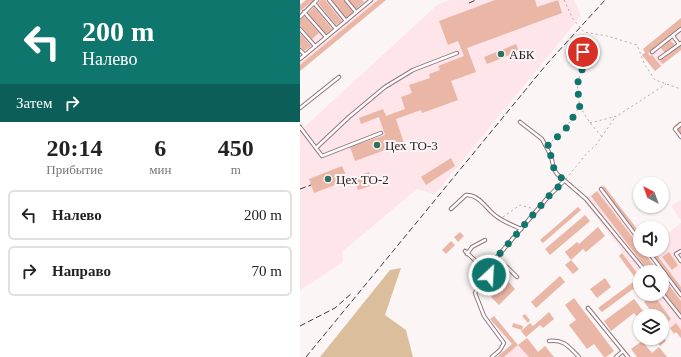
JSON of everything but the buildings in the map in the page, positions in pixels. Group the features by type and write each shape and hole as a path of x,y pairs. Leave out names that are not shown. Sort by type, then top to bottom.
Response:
{"lane":[{"path":"300,17 317,0"},
{"path":"329,0 346,21"},
{"path":"346,0 356,12"},
{"path":"300,59 369,0"},
{"path":"314,3 336,29"},
{"path":"304,12 326,38"},
{"path":"300,29 315,46"},
{"path":"652,52 681,29"},
{"path":"660,58 680,43 673,36"},
{"path":"300,50 305,55"},
{"path":"316,148 349,117 390,83 413,70 458,53"},
{"path":"300,108 339,77"},
{"path":"520,122 542,139 551,156 554,169 564,181 586,198 640,265"},
{"path":"680,134 675,129 681,124"},
{"path":"300,127 322,156 381,133"},
{"path":"485,240 466,252 482,266 491,264 496,259 536,210 564,181"},
{"path":"600,189 633,232"},
{"path":"451,209 466,195 469,195 477,199 496,216 521,229"},
{"path":"681,251 676,254 681,260"},
{"path":"652,257 681,295"},
{"path":"496,259 517,277"},
{"path":"491,264 488,285 479,286 475,293 484,316 504,343 500,350 492,357"},
{"path":"668,301 681,317"},
{"path":"588,308 628,357"},
{"path":"549,341 556,340 565,342 579,357"},
{"path":"616,357 623,351"}],"path":[{"path":"564,0 573,19 584,32 607,36 637,45 645,65 655,80 681,88"},
{"path":"583,52 582,70 577,85 580,106 590,123 602,137"},
{"path":"590,123 617,116 667,84"},
{"path":"546,147 565,130 580,106"},
{"path":"564,181 602,137 617,116"},
{"path":"501,219 520,206 536,210"}],"shaded area":[{"path":"306,0 386,0 300,71 300,5"},
{"path":"450,0 574,0 581,16 435,194 417,189 342,252 343,262 300,290 300,131 437,5"},
{"path":"681,18 681,50 655,71 642,55 645,52 643,49"},
{"path":"604,186 633,224 633,257 669,257 669,232 681,223 681,338 669,322 669,309 659,309 653,301 669,301 669,265 633,265 633,275 619,256 622,253 621,249 584,201"},
{"path":"681,200 681,220 671,206"},
{"path":"401,268 385,315 406,330 413,357 320,357 390,270"},
{"path":"527,338 543,357 504,357"}],"railway":[{"path":"469,3 476,0"},
{"path":"306,357 546,65 605,0"},
{"path":"300,189 311,185"},
{"path":"300,326 335,308 352,293"}],"place":[{"name":"АБК","path":"501,54"},
{"name":"Цех ТО-3","path":"377,145"},
{"name":"Цех ТО-2","path":"328,179"}],"route":[{"path":"489,275 491,264 526,222 564,181 554,169 551,156 546,147 565,130 578,113 580,106 577,85 582,70 584,59 583,52"}]}
